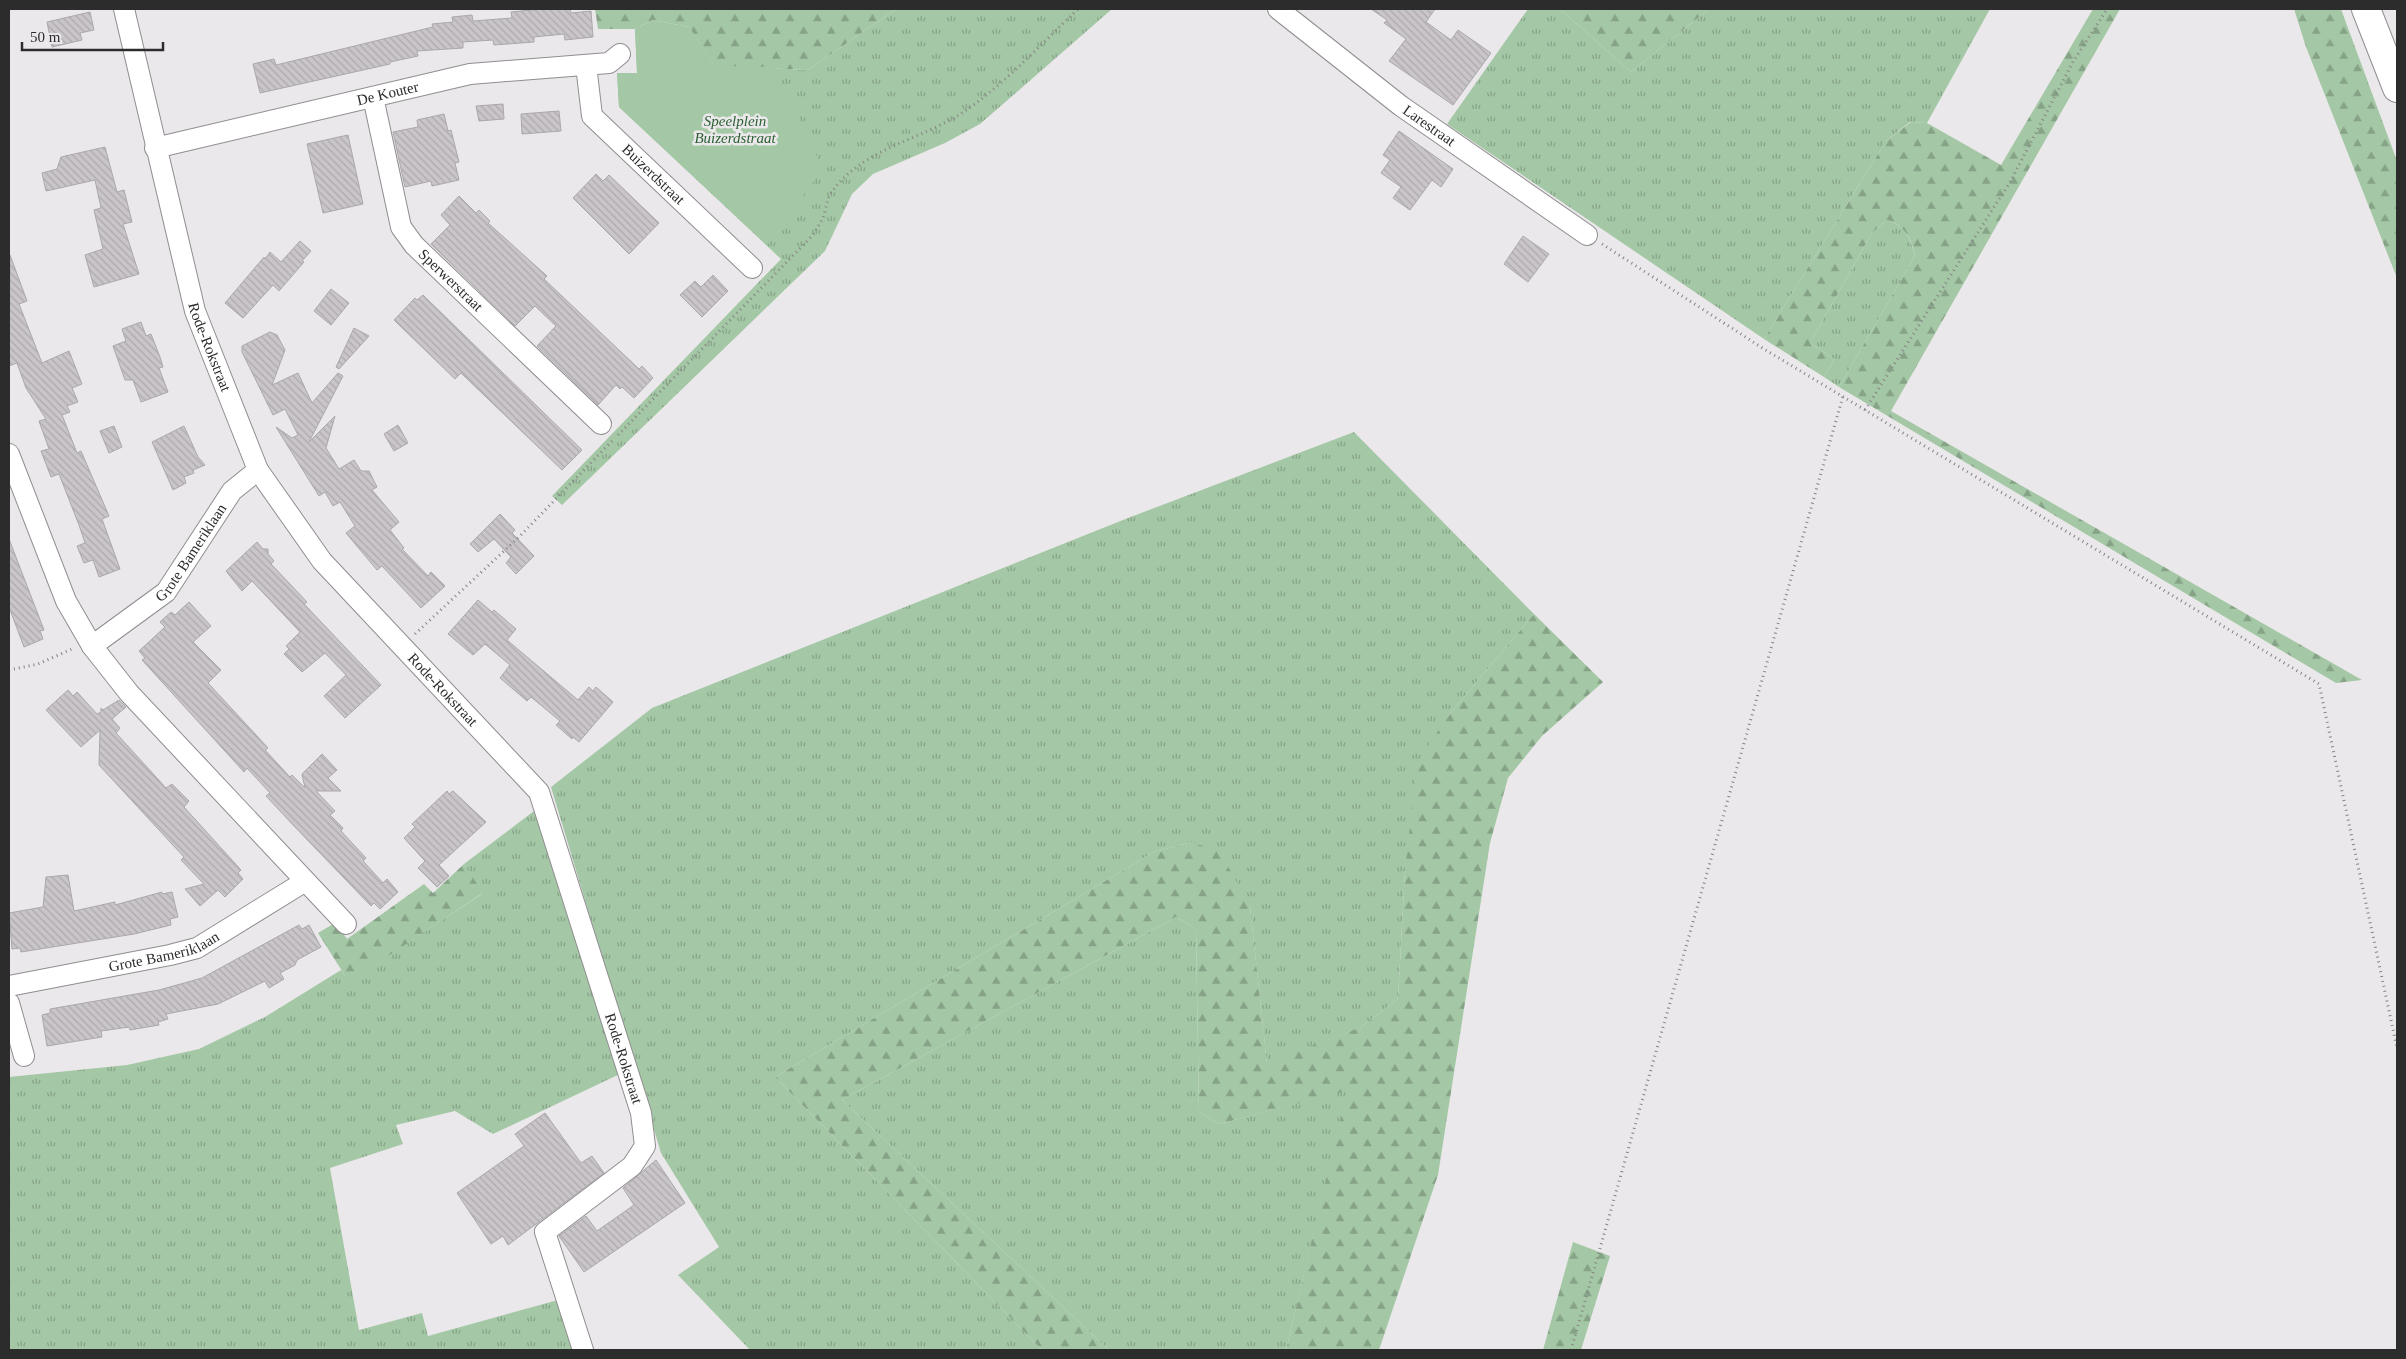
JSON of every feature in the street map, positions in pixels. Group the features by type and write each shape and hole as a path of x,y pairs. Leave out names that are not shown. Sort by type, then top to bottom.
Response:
{"highway":[{"path":"2366,9 2397,88"}],"street":[{"name":"Rode-Rokstraat","path":"124,9 155,148 195,311 258,470 322,561 539,792 641,1113 645,1146 632,1166 545,1232 583,1350"},
{"name":"Larestraat","path":"1278,9 1401,106 1587,235"},
{"name":"De Kouter","path":"155,148 470,74 609,63 620,54"},
{"name":"Buizerdstraat","path":"586,65 592,116 752,268"},
{"name":"Sperwerstraat","path":"373,96 401,227 405,233 414,245 601,424"},
{"path":"9,454 66,601 90,644 128,693 304,882 346,924"},
{"name":"Grote Bameriklaan","path":"90,644 166,592 232,491 258,470"},
{"name":"Grote Bameriklaan","path":"9,986 170,956 197,948 304,882"},
{"path":"9,1004 24,1056"}],"path":[{"path":"403,646 518,537 813,235 823,218 829,195 845,176 865,160 936,128 964,112 988,94 1078,9"},
{"path":"1865,410 2010,182 2073,62 2107,9"},
{"path":"1587,235 1764,349 2319,684 2397,1048"},
{"path":"1571,1350 1843,396"},
{"path":"9,670 38,664 90,644"}],"green space":[{"path":"595,9 896,9 808,70 714,66 689,27 653,20 635,29 598,29"},
{"path":"896,9 1112,9 980,124 945,143 873,174 852,194 825,251 562,505 552,496 781,259 619,107 617,73 637,73 635,29 689,27 714,66 808,70"},
{"path":"1528,9 1560,9 1631,72 1709,9 1990,9 1927,123 1910,122 1886,141 1764,339 1447,124"},
{"path":"1560,9 1709,9 1631,72"},
{"path":"2093,9 2120,9 1891,411 2362,680 2336,683 1839,387 1915,256 1912,244 1906,233 1893,222 1887,220 1872,233 1810,343 1834,359 1824,377 1764,339 1886,141 1911,122 1927,123 2001,165"},
{"path":"2294,9 2341,9 2397,161 2397,278 2306,47"},
{"name":"Speelplein Buizerdstraat","path":"653,20 689,27 714,66 774,67 823,169 767,245 619,107 617,73 637,73 635,29"},
{"path":"1887,220 1898,225 1906,233 1915,256 1839,387 1824,377 1834,359 1810,343 1872,233"},
{"path":"1354,432 1534,614 1448,716 1405,870 1398,999 1361,1027 1267,1064 1250,906 1192,842 1154,852 775,1077 1042,1350 750,1350 678,1275 719,1247 661,1153 551,787 652,708 1128,518"},
{"path":"1534,614 1603,682 1542,736 1508,778 1490,843 1438,1175 1379,1350 1286,1350 1347,1091 1219,1124 1199,1112 1196,929 1176,917 842,1100 1109,1350 1042,1350 775,1077 1154,852 1192,842 1220,852 1250,906 1267,1063 1361,1027 1398,999 1405,870 1417,763 1448,716"},
{"path":"534,811 622,1073 493,1134 455,1111 396,1125 403,1144 330,1168 359,1330 422,1313 428,1336 558,1300 576,1350 9,1350 9,1077 127,1065 199,1049 265,1017 341,970 349,981 482,894 464,864"},
{"path":"464,864 483,893 349,982 318,933 335,923 347,939 424,884 433,893"},
{"path":"1176,917 1196,929 1199,1112 1219,1124 1348,1090 1286,1350 1109,1350 842,1100"},
{"path":"1573,1242 1610,1256 1581,1350 1543,1350"}],"building":[{"path":"570,9 571,13 591,11 593,37 565,40 564,34 534,37 534,42 494,45 493,40 463,42 463,48 417,51 418,56 390,62 390,64 260,93 253,64 274,59 276,65 433,27 432,24 453,22 452,17 472,15 473,21 512,18 511,12"},
{"path":"1371,9 1435,9 1426,22 1451,40 1458,30 1491,53 1453,105 1389,61 1406,39 1384,23 1387,20"},
{"path":"90,12 94,30 80,33 82,40 52,47 47,22"},
{"path":"503,104 504,119 479,121 476,106"},
{"path":"559,111 561,131 522,134 521,114"},
{"path":"444,114 448,131 451,130 459,162 455,163 459,180 432,186 431,181 405,187 393,132 418,127 417,120"},
{"path":"1399,131 1453,169 1441,187 1432,180 1410,210 1393,198 1401,187 1381,173 1390,160 1383,155"},
{"path":"348,135 363,204 323,213 307,144"},
{"path":"105,147 117,192 124,190 132,222 123,224 139,274 94,287 85,255 103,249 94,210 101,208 95,180 46,191 42,173 57,169 61,157"},
{"path":"596,174 603,181 609,175 659,223 629,254 573,198"},
{"path":"459,196 476,213 479,210 490,221 488,223 547,276 544,279 639,369 642,366 653,378 634,398 622,387 620,389 616,385 598,405 537,346 556,326 535,306 515,326 431,244 450,225 441,215"},
{"path":"1523,236 1549,254 1528,282 1504,264"},
{"path":"300,241 311,251 279,291 273,285 243,318 225,303 270,252 281,262"},
{"path":"10,255 27,301 19,304 42,363 69,351 82,384 72,388 78,402 67,406 70,412 62,415 77,453 81,451 109,516 102,519 120,569 99,577 93,560 84,563 77,546 85,543 79,525 59,474 51,477 41,451 49,449 39,421 46,419 26,388 17,363 9,366"},
{"path":"713,275 728,291 702,317 680,295 695,281 701,287"},
{"path":"331,289 349,303 331,325 314,311"},
{"path":"423,295 582,450 562,470 461,373 455,379 394,320 415,298 417,300"},
{"path":"141,322 146,336 151,334 160,357 163,367 159,368 168,392 141,402 133,380 125,380 113,346 126,341 122,329"},
{"path":"354,328 369,336 339,369 336,367"},
{"path":"270,332 277,335 285,350 272,385 298,373 312,403 338,373 343,376 309,442 335,416 326,448 339,469 354,460 361,471 369,471 377,487 372,490 399,522 390,530 404,548 402,549 428,576 431,572 445,586 421,608 382,566 377,570 346,533 355,526 340,502 333,506 325,492 319,496 276,427 292,438 298,435 285,409 273,415 242,352 242,346"},
{"path":"398,425 408,443 394,451 384,434"},
{"path":"114,426 122,447 109,453 100,431"},
{"path":"184,426 198,457 205,465 193,470 194,473 184,477 186,483 173,490 152,442"},
{"path":"500,514 515,530 512,533 534,556 516,574 506,563 511,557 494,539 478,552 470,544"},
{"path":"9,539 44,630 40,631 43,639 24,647 9,607"},
{"path":"257,542 263,549 268,549 268,554 274,561 271,564 307,602 304,604 381,685 345,718 324,696 346,675 325,653 302,672 284,654 289,649 286,646 300,632 252,581 242,591 226,571"},
{"path":"478,600 492,612 494,610 516,629 507,640 578,700 589,687 593,691 596,687 613,702 579,742 573,737 572,739 556,725 560,721 531,697 527,701 500,678 510,665 485,644 473,655 448,634"},
{"path":"189,602 211,626 193,642 221,670 208,683 268,748 265,750 290,777 292,775 305,788 302,774 322,754 337,770 328,778 341,791 316,791 335,811 330,815 343,828 341,831 366,858 363,861 383,883 387,879 398,892 380,909 374,903 371,906 294,826 266,796 270,793 247,768 244,772 142,660 145,658 139,651 165,627 160,622 171,612 175,615"},
{"path":"68,690 73,696 77,692 97,714 101,712 101,708 103,710 119,700 126,707 112,719 120,728 116,733 166,788 172,784 189,801 184,807 241,870 238,873 243,879 225,897 218,890 200,906 185,889 204,884 181,860 184,857 99,765 100,730 81,747 46,710"},
{"path":"447,791 449,794 453,791 486,822 439,865 449,876 437,887 418,868 425,861 404,838 415,827 412,824"},
{"path":"68,875 74,911 115,902 115,905 162,892 162,894 172,892 178,917 170,919 171,925 134,934 21,952 20,948 12,949 9,913 43,907 46,877"},
{"path":"299,925 302,929 309,925 321,947 297,960 295,965 280,973 284,979 269,988 265,981 218,1004 166,1014 168,1019 158,1022 159,1025 130,1030 129,1027 101,1031 102,1037 47,1046 42,1015 50,1013 50,1009 159,990 202,978"},
{"path":"545,1113 581,1163 592,1156 604,1173 508,1245 503,1236 491,1244 457,1193 524,1146 515,1134"},
{"path":"656,1160 685,1203 584,1272 559,1236 586,1216 597,1231 634,1205 623,1188"}]}
